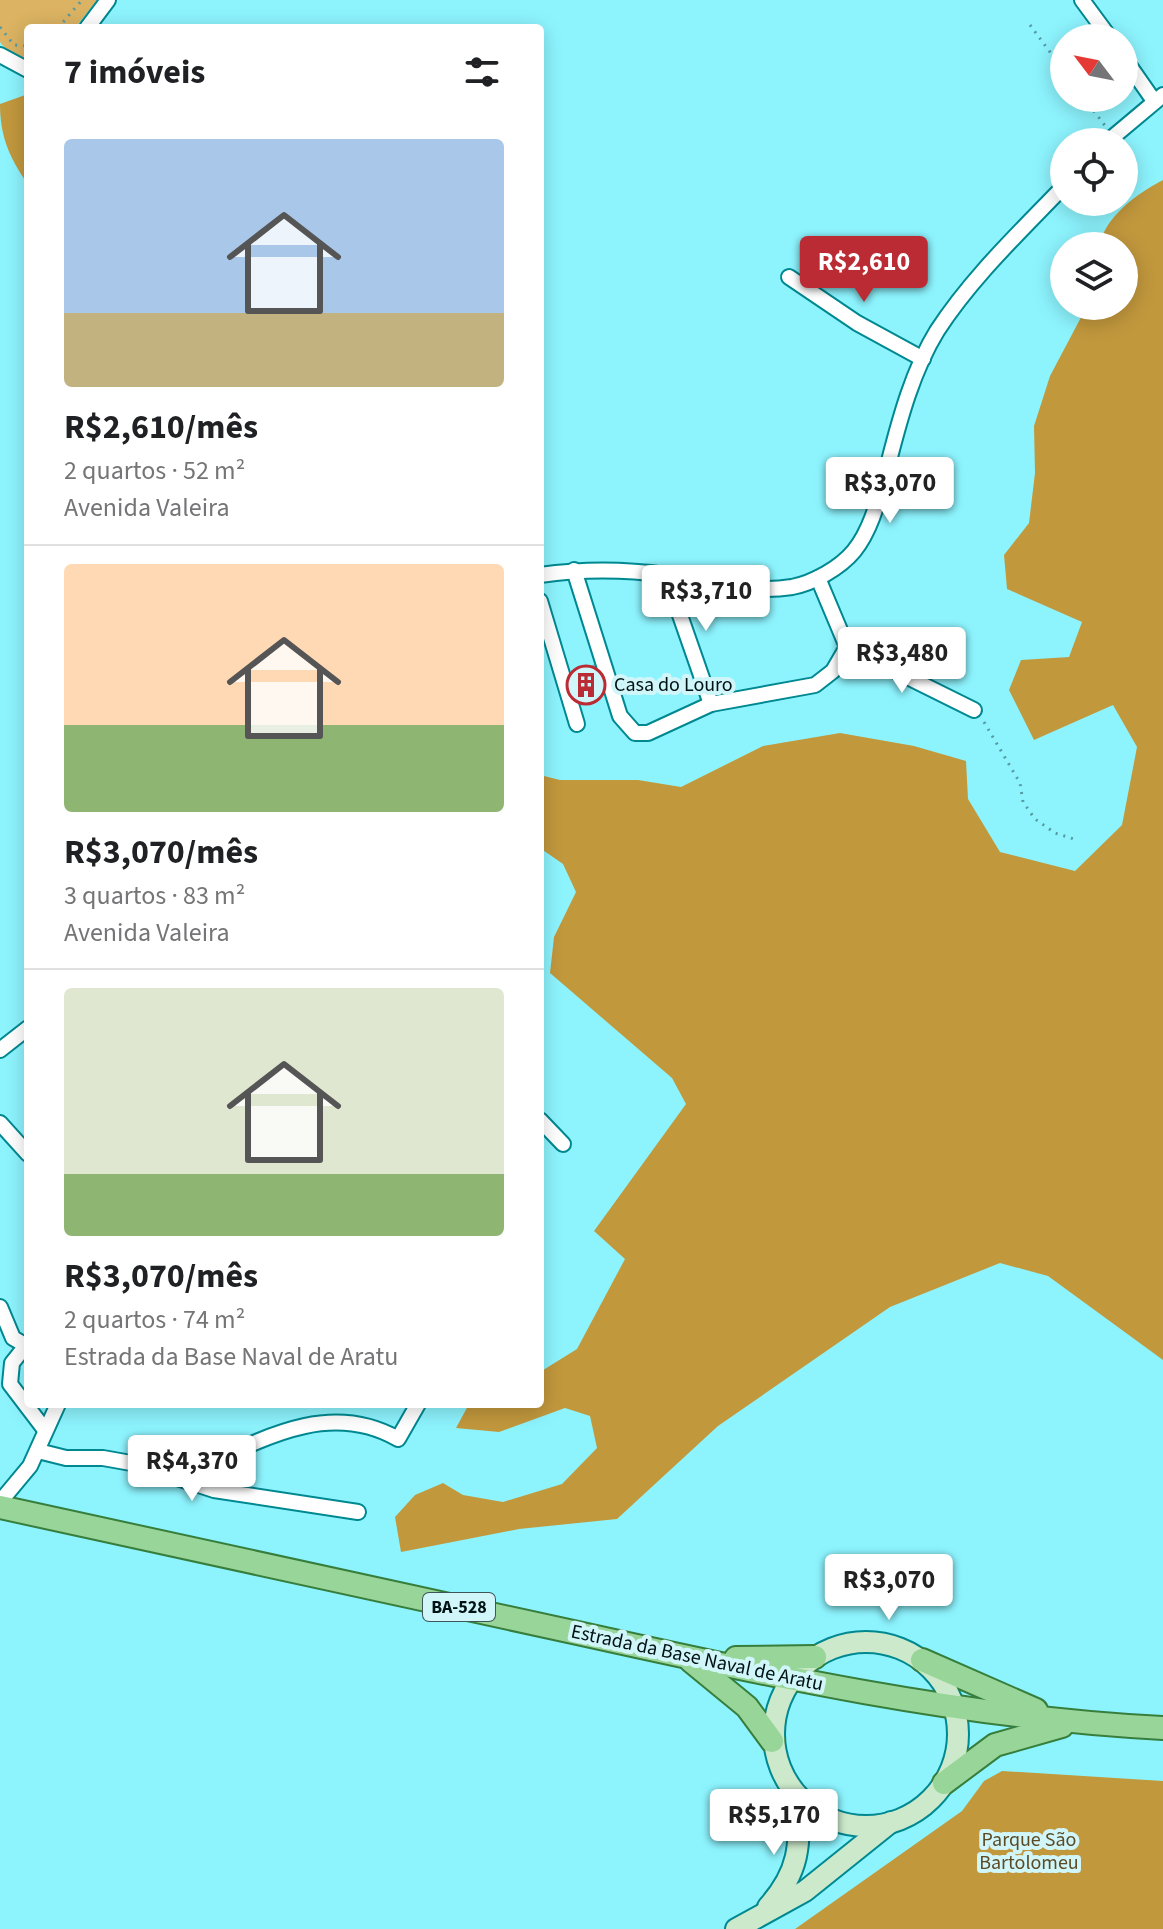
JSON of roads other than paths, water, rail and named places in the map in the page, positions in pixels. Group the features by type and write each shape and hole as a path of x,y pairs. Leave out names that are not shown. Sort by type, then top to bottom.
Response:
{"main road":[{"name":"Estrada da Base Naval de Aratu","path":"0,1504 235,1559 794,1679 957,1708 1070,1723 1163,1728"},
{"path":"772,1741 779,1703 794,1679 815,1657 841,1644 864,1641 895,1646 1004,1698 1070,1723"},
{"path":"683,1656 815,1657"},
{"path":"683,1656 737,1696 772,1741 779,1767 798,1800 800,1829 794,1872 760,1916"},
{"path":"922,1660 947,1686 957,1708 958,1734 954,1761 944,1783"},
{"path":"736,1929 805,1891 891,1822 917,1810 944,1783 995,1745 1070,1723"},
{"path":"798,1800 841,1823 858,1826 891,1822"}],"street":[{"path":"90,24 108,0"},
{"path":"1082,0 1100,24"},
{"path":"0,55 24,68"},
{"path":"1123,128 1158,98 1138,74"},
{"path":"544,574 574,570 666,575 740,589 771,589 818,578 854,551 870,523 923,359 937,332 991,262 1050,201"},
{"path":"789,277 847,316 923,359"},
{"path":"574,570 620,716 630,731 641,734 711,704 815,685 833,671 847,647"},
{"path":"666,575 711,704"},
{"path":"818,578 847,647 974,710"},
{"path":"544,614 577,724"},
{"path":"0,1050 24,1031"},
{"path":"0,1123 24,1150"},
{"path":"544,1124 563,1144"},
{"path":"0,1307 13,1338 24,1343"},
{"path":"24,1348 12,1363 10,1384 24,1402"},
{"path":"28,1408 45,1430"},
{"path":"0,1504 38,1451 56,1408"},
{"path":"179,1478 289,1429 329,1420 374,1428 398,1439 416,1408"},
{"path":"38,1451 66,1458 103,1458 131,1463 214,1490 358,1512"}],"place":[{"name":"Casa do Louro","path":"586,685"}],"park label":[{"name":"Parque São Bartolomeu","path":"1029,1852"}]}
